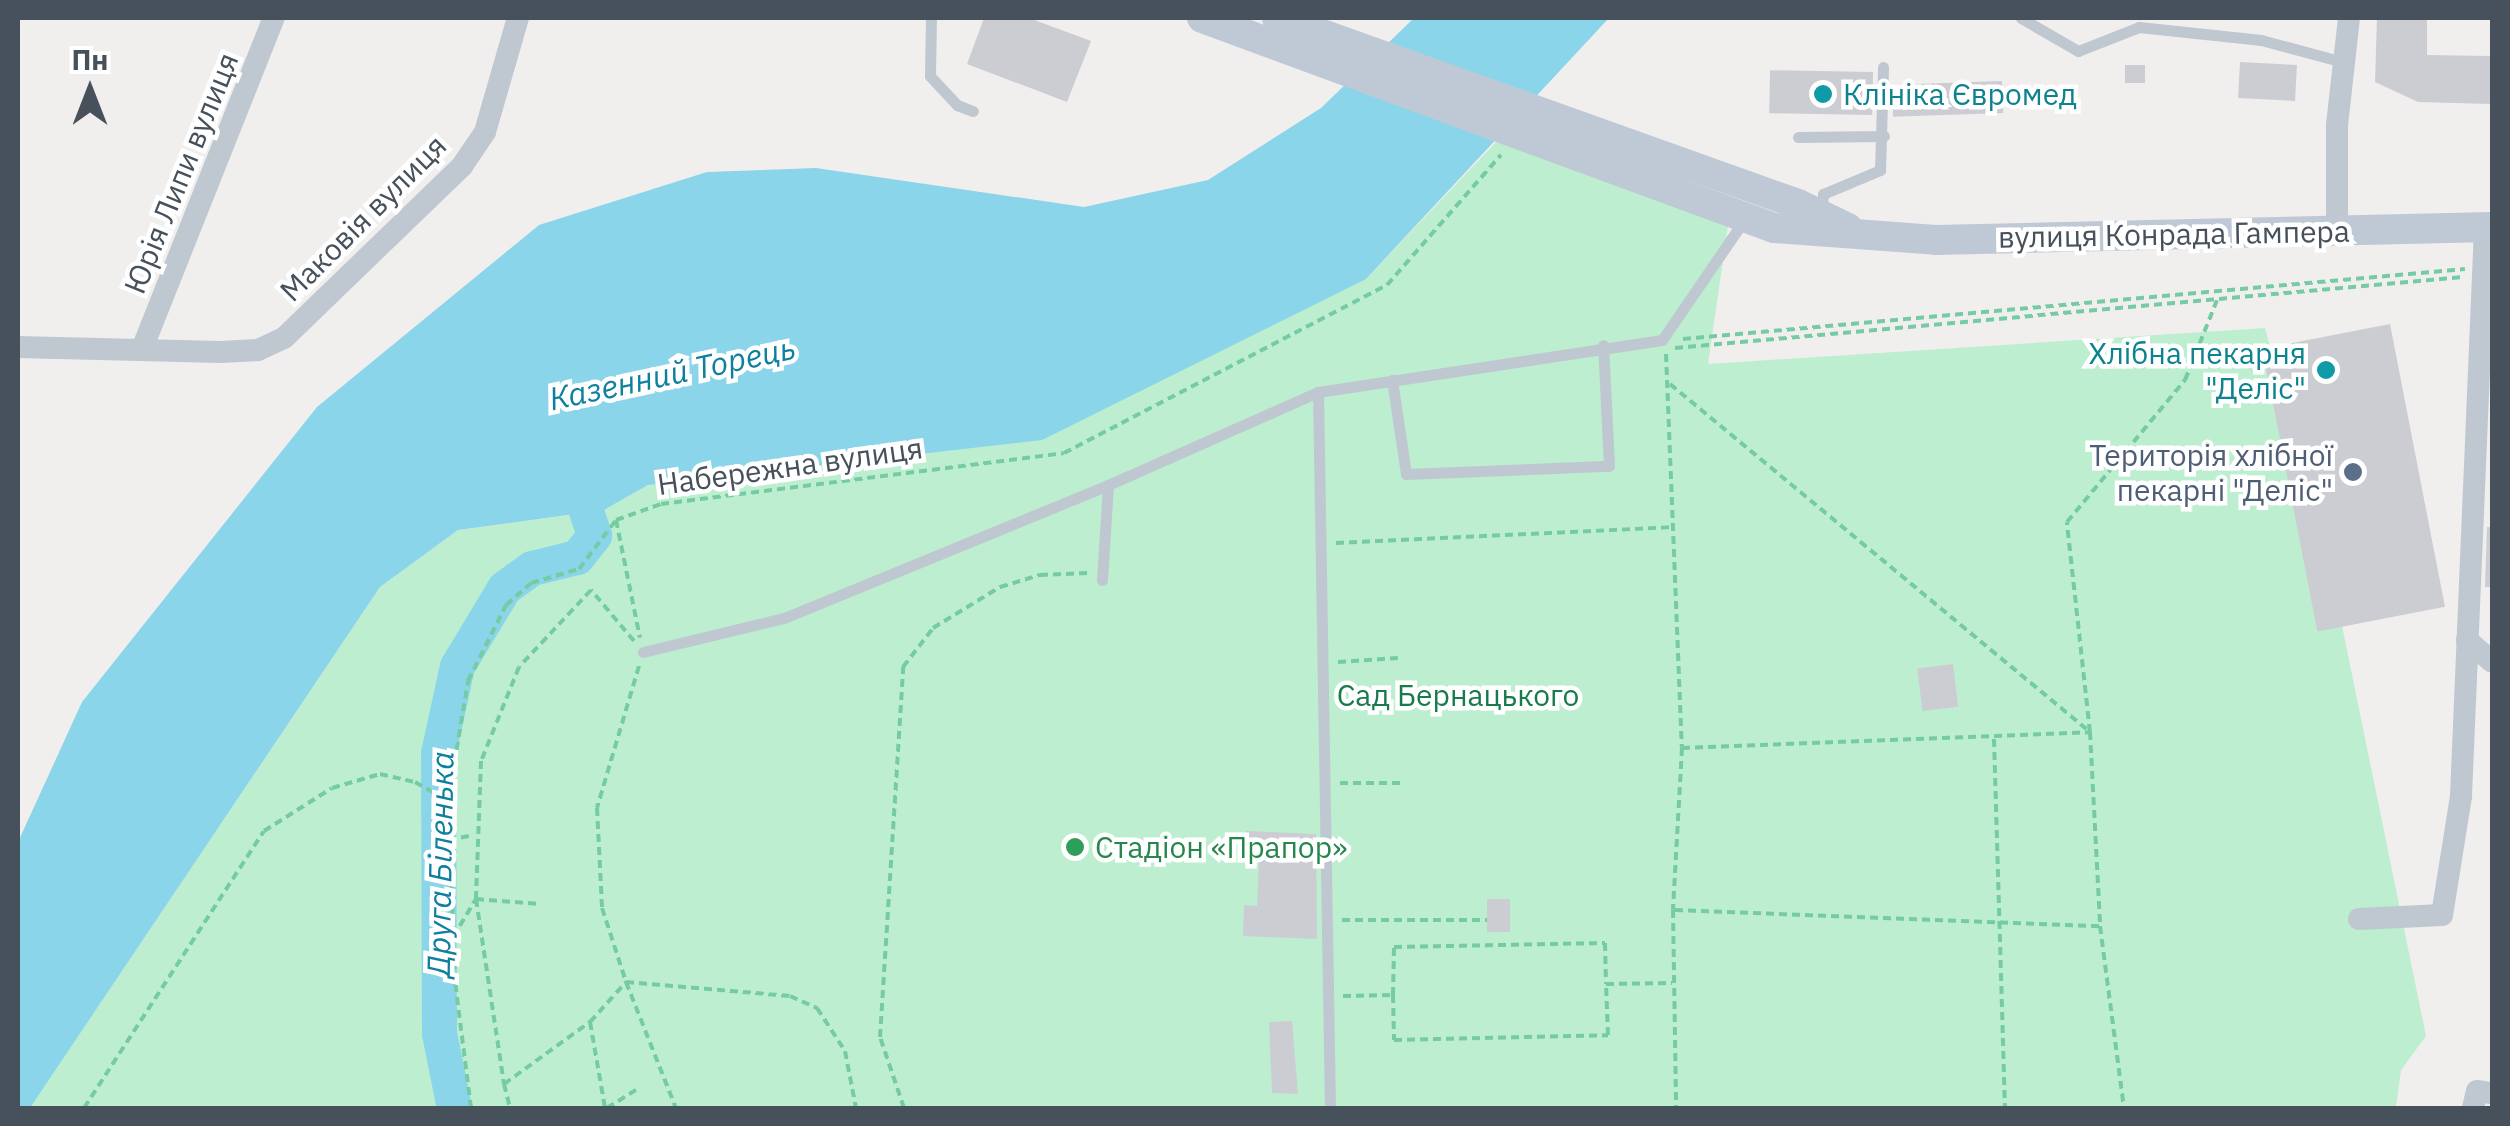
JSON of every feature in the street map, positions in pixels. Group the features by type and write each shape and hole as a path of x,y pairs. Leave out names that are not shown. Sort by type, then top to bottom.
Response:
{"main road":[{"path":"1202,18 1252,26 1315,44"},
{"path":"1277,18 1315,44"},
{"name":"вулиця Конрада Гампера","path":"1315,44 1557,116 1753,204 1774,228 1936,240 2489,227"},
{"name":"вулиця Конрада Гампера","path":"1315,44 1520,131 1753,204 1820,215 1864,236"}],"street":[{"name":"Юрія Липи вулиця","path":"142,349 274,18"},
{"name":"Маковія вулиця","path":"18,347 220,352 258,350 284,338 462,166 485,132 518,18"},
{"path":"2338,230 2349,18"},
{"name":"вулиця Конрада Гампера","path":"2359,919 2442,915 2461,796 2489,227"},
{"path":"2467,640 2492,662"},
{"path":"2473,1108 2477,1091 2492,1093"}],"lane":[{"path":"931,18 930,76 957,106 973,111"},
{"path":"2020,18 2078,51 2139,27 2261,40 2344,62"},
{"path":"1820,215 1824,194 1880,170 1884,136 1883,67"},
{"path":"1798,136 1884,136"},
{"path":"643,652 784,618 1108,485 1318,392 1603,345 1662,340 1753,204"},
{"path":"1392,380 1406,474 1609,466 1603,345"},
{"path":"1318,392 1330,1108"},
{"path":"1102,576 1108,485"}],"path":[{"name":"Набережна вулиця","path":"616,520 709,495 1064,453 1387,285 1520,131"},
{"path":"1662,340 2484,271"},
{"path":"1676,1108 1673,910 1682,748 1666,349 2216,300 2484,271"},
{"path":"2124,1108 2100,926 2090,732 2067,522 2185,380 2216,300"},
{"path":"1668,383 2090,732"},
{"path":"616,520 643,652 597,808 602,908 626,982 676,1108"},
{"path":"470,1108 452,938 447,800 468,681 506,604 531,583 580,569 616,520"},
{"path":"1321,544 1674,527"},
{"path":"904,1108 880,1037 902,667 933,628 1000,587 1040,575 1102,576"},
{"path":"510,1108 476,899 474,835 481,760 518,667 591,590 643,652"},
{"path":"1323,662 1398,658"},
{"path":"1682,748 1994,739 2090,732"},
{"path":"1994,739 1996,925 2005,1108"},
{"path":"84,1108 264,832 332,788 380,774 415,782 447,800"},
{"path":"1325,783 1401,783"},
{"path":"448,840 474,835"},
{"path":"476,899 540,904"},
{"path":"452,938 476,899"},
{"path":"1673,910 2100,926"},
{"path":"1327,920 1487,920"},
{"path":"1605,943 1608,1035 1394,1040 1393,995 1394,947 1605,943"},
{"path":"504,1084 590,1022 626,982"},
{"path":"626,982 790,996 817,1008 844,1051 856,1108"},
{"path":"1606,984 1674,983"},
{"path":"1328,997 1393,995"},
{"path":"590,1022 606,1108 638,1089"}],"green space":[{"name":"Сад Бернацького","path":"1498,140 1728,226 1708,364 2265,328 2332,577 2426,1036 2401,1070 2396,1108 30,1108 380,587 458,530 604,510 648,485 1366,279"}],"water":[{"name":"Казенний Торець","path":"1414,18 1609,18 1366,279 1042,440 648,485 604,510 458,530 380,587 30,1108 18,1108 18,842 82,702 317,407 539,225 707,172 816,168 1084,207 1208,180 1321,108"}],"building":[{"path":"984,18 1029,18 1091,41 1067,102 967,64"},
{"path":"2377,18 2427,18 2427,55 2492,56 2492,104 2418,102 2375,82"},
{"path":"2240,62 2297,65 2295,101 2238,98"},
{"path":"2125,65 2145,65 2145,83 2125,83"},
{"name":"Клініка Євромед","path":"1770,70 1873,72 1872,115 1769,113"},
{"path":"2002,81 2003,113 1893,117 1892,85"},
{"name":"Територія хлібної пекарні \"Деліс\"","path":"2390,324 2445,607 2317,632 2262,349"},
{"path":"2487,527 2492,527 2492,587 2485,587"},
{"path":"1953,664 1958,707 1923,711 1917,668"},
{"path":"1246,831 1316,834 1317,939 1243,936 1244,905 1257,906 1259,862 1245,861"},
{"path":"1487,899 1510,899 1510,932 1487,932"},
{"path":"1292,1021 1298,1094 1272,1093 1269,1022"}],"waterway":[{"name":"Друга Біленька","path":"454,1108 439,1033 438,753 457,666 504,588 532,568 577,557 594,535 571,466"}],"place":[{"name":"Клініка Євромед","path":"1823,94"},
{"name":"Хлібна пекарня \"Деліс\"","path":"2326,370"},
{"name":"Територія хлібної пекарні \"Деліс\"","path":"2353,472"},
{"name":"Стадіон «Прапор»","path":"1075,847"}]}
